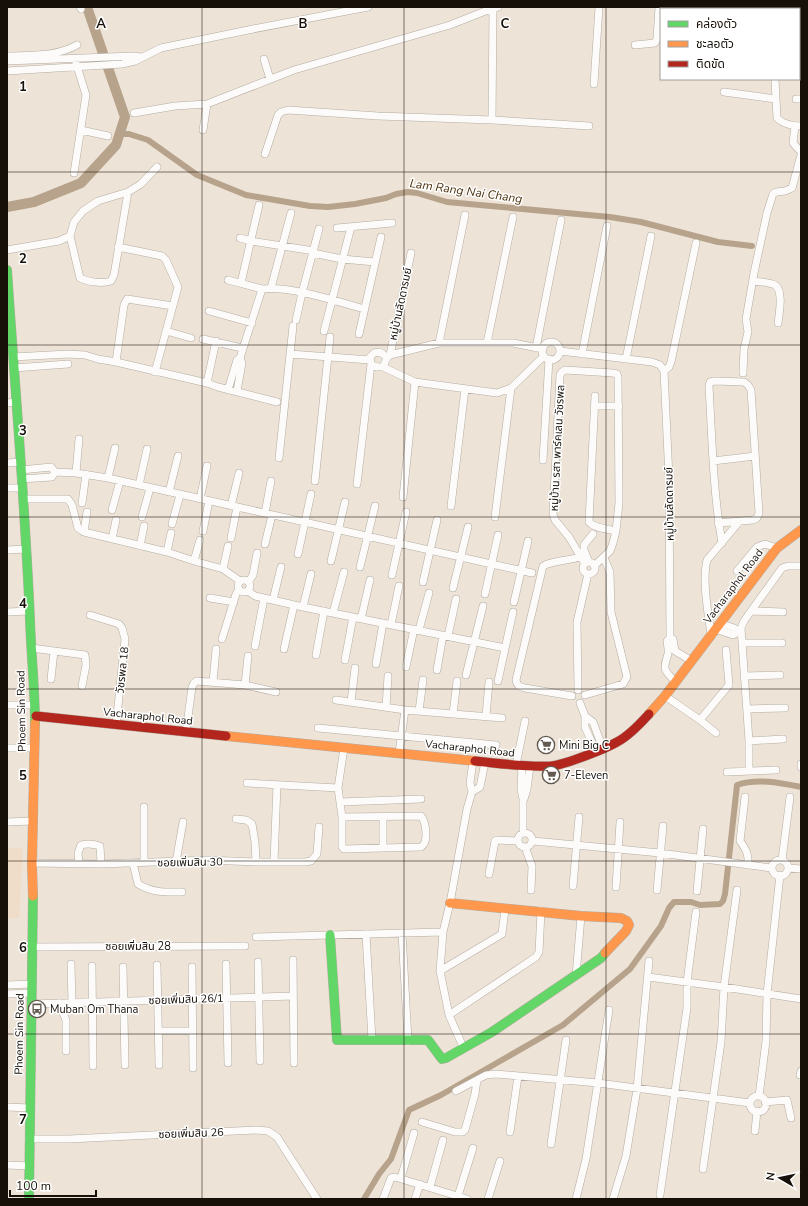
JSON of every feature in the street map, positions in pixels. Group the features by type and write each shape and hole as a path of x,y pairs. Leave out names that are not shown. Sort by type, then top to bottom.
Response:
{"street":[{"path":"7,71 92,66 134,56 141,57 161,48 368,7"},
{"path":"134,113 175,106 207,104 294,70 450,25 495,7 492,120"},
{"path":"594,84 599,7"},
{"path":"635,44 655,43 657,39 659,7"},
{"path":"7,56 54,54 68,50 77,45"},
{"path":"7,61 75,58 122,60"},
{"path":"74,174 86,93 75,58"},
{"path":"264,59 270,79"},
{"path":"743,373 744,349 748,332 746,319 752,281 767,213 773,194 792,188 801,153 793,143 798,126 780,121 777,118 776,80"},
{"path":"724,92 776,99"},
{"path":"203,130 207,104"},
{"path":"266,154 278,115 281,112 288,110 378,116 492,120 590,126"},
{"path":"81,130 108,136"},
{"path":"128,192 113,279 108,282 84,280 80,278 70,236 74,222 83,211 98,201 128,192 141,184 157,167"},
{"path":"241,283 259,205"},
{"path":"272,288 291,213"},
{"path":"439,343 465,215"},
{"path":"487,343 512,217"},
{"path":"543,460 543,353 561,220"},
{"path":"337,228 392,223"},
{"path":"582,354 607,226"},
{"path":"324,331 350,227"},
{"path":"279,458 290,354 295,323 319,229"},
{"path":"7,250 59,241 70,236"},
{"path":"626,359 651,236"},
{"path":"359,334 381,237"},
{"path":"240,238 314,252 342,259 375,262"},
{"path":"664,371 670,367 696,243"},
{"path":"118,246 162,256 166,260 178,287 155,372"},
{"name":"หมู่บ้านลัดดารมย์","path":"383,366 388,356 411,253"},
{"name":"Phoem Sin Road","path":"7,270 11,352 14,368 11,403 21,475 27,549 29,611 36,716 32,863 28,1199"},
{"path":"228,280 262,289 272,288 302,293 364,309"},
{"path":"752,281 774,284 777,287 780,298 778,323"},
{"path":"237,391 242,363 240,358 242,348 252,323 262,289"},
{"path":"116,362 124,305 127,299 173,306"},
{"path":"209,311 252,323"},
{"path":"166,331 191,338"},
{"path":"315,481 330,337"},
{"path":"203,339 242,348"},
{"path":"207,384 216,341"},
{"name":"หมู่บ้านลัดดารมย์","path":"371,362 370,357 379,352 388,356 439,343 513,343 543,353 548,343 554,342 557,344 560,351 652,362 660,365 664,371 669,478 670,638 667,641 672,652 664,663 665,670 676,682"},
{"path":"543,353 556,358 559,356 560,351"},
{"path":"11,352 85,355 277,402"},
{"path":"371,362 374,367 383,366 415,382 497,393 511,388 543,353"},
{"path":"290,354 371,362"},
{"path":"228,390 236,360 240,358"},
{"path":"357,484 371,362"},
{"path":"14,368 68,364"},
{"name":"หมู่บ้าน รสา พาร์คเลน วัชรพล","path":"565,370 617,374 619,406 619,503 616,531 610,551 604,558 589,564 580,557 569,537 555,520 553,514 562,372 565,370"},
{"path":"718,523 754,520 757,518 759,513 751,390 744,382 714,381 710,382 709,386 718,523 722,543"},
{"path":"403,497 415,382"},
{"path":"496,518 511,388"},
{"path":"451,506 465,389"},
{"path":"595,396 589,522 596,526 616,531"},
{"path":"594,406 619,406"},
{"path":"76,473 79,439"},
{"path":"108,478 115,448"},
{"path":"139,485 147,449"},
{"path":"169,492 178,456"},
{"path":"713,461 755,456"},
{"path":"7,463 21,475"},
{"path":"200,499 207,466"},
{"path":"7,488 21,475 51,467 55,472 86,474 108,478 532,573"},
{"path":"231,538 239,473"},
{"path":"82,503 86,474"},
{"path":"112,510 120,481"},
{"path":"265,544 271,481"},
{"path":"142,518 150,488"},
{"path":"172,524 180,494"},
{"path":"298,554 312,494"},
{"path":"23,499 68,499 72,505 78,528 84,532 167,552 223,569 239,585 242,592 248,591 255,596 303,607 505,648"},
{"path":"203,531 208,501"},
{"path":"331,561 345,502"},
{"path":"360,567 375,506"},
{"path":"84,532 88,512"},
{"path":"392,575 406,512"},
{"path":"112,539 116,520"},
{"path":"423,582 437,520"},
{"path":"739,522 707,560 706,566 707,606 715,629 734,628 740,632"},
{"path":"140,546 144,526"},
{"path":"453,588 468,527"},
{"name":"Vacharaphol Road","path":"36,716 522,766 553,766 576,759 617,742 645,719 676,682 777,548 801,530"},
{"path":"167,552 171,533"},
{"path":"578,690 577,622 588,574 593,572 584,550 584,545 593,534"},
{"path":"485,594 498,535"},
{"path":"194,561 200,540"},
{"path":"514,602 520,570 528,541"},
{"path":"737,571 757,547 765,544 777,548"},
{"path":"223,569 228,546"},
{"path":"7,550 27,549"},
{"path":"248,591 250,587 249,581 253,575 257,553"},
{"path":"572,696 520,687 516,680 543,566 548,563 580,557"},
{"path":"585,695 623,684 627,677 611,612 610,572 604,558"},
{"path":"749,772 747,709 740,632 744,621 782,568 788,566 801,566"},
{"path":"273,600 281,567"},
{"path":"333,613 344,572"},
{"path":"303,607 311,574"},
{"path":"222,639 239,585 243,579 249,581"},
{"path":"362,619 370,580"},
{"path":"391,625 399,586"},
{"path":"406,667 429,592"},
{"path":"210,598 234,602"},
{"path":"255,646 264,598"},
{"path":"437,670 456,599"},
{"path":"284,649 294,605"},
{"path":"466,675 484,606"},
{"path":"7,612 29,611"},
{"path":"316,655 324,611"},
{"path":"752,611 783,612"},
{"path":"498,681 513,612"},
{"name":"วัชรพล 18","path":"90,615 119,624 125,639 116,725"},
{"path":"345,660 353,617"},
{"path":"376,664 383,623"},
{"path":"742,643 782,643"},
{"path":"31,648 85,655 86,664 82,686"},
{"path":"212,682 216,649"},
{"path":"700,720 729,685 726,650"},
{"path":"51,679 54,651"},
{"path":"672,652 692,660"},
{"path":"245,685 248,656"},
{"path":"352,702 355,668"},
{"path":"744,676 780,675"},
{"path":"386,707 388,676"},
{"path":"419,711 423,680"},
{"path":"186,732 192,686 197,681 245,685 276,692"},
{"path":"453,714 457,681"},
{"path":"486,716 489,682"},
{"path":"572,696 573,693 578,690"},
{"path":"578,690 582,690 585,695"},
{"path":"580,703 583,701 585,695"},
{"path":"572,696 574,701 580,703"},
{"path":"665,696 716,733"},
{"path":"336,700 405,710 502,718"},
{"path":"580,703 584,716 593,722 599,750"},
{"path":"7,705 35,705"},
{"path":"747,709 785,708"},
{"path":"399,753 405,710"},
{"path":"523,833 523,799 527,789 522,766 525,721"},
{"path":"318,728 496,745"},
{"path":"749,741 783,739"},
{"path":"7,748 34,748"},
{"path":"342,817 421,816 425,822 425,842 424,845 421,846 344,849 341,844 342,817 338,788 344,748"},
{"path":"464,1048 449,1015 440,971 443,932 450,903 461,836 472,792 470,783 473,761"},
{"path":"472,792 480,787 485,762"},
{"path":"727,772 776,770"},
{"path":"247,783 338,788"},
{"path":"274,862 277,785"},
{"path":"745,797 740,841 747,851 749,859 748,865"},
{"path":"782,860 790,797"},
{"path":"340,802 421,799"},
{"path":"144,807 144,862"},
{"path":"573,886 579,816"},
{"path":"383,817 383,848"},
{"path":"236,819 246,820 252,824 256,862"},
{"path":"7,822 33,821"},
{"path":"176,862 182,822"},
{"path":"616,887 620,822"},
{"path":"657,890 663,826"},
{"name":"ซอยเพิ่มสิน 30","path":"32,863 101,864 208,860 256,862 311,861 317,854 319,827"},
{"path":"697,891 703,829"},
{"path":"517,841 519,835 528,833 533,841"},
{"path":"489,874 494,841 517,841 521,846 525,847 532,866 531,890"},
{"path":"533,841 619,848 771,868"},
{"path":"525,847 530,845 533,841"},
{"path":"78,864 78,853 81,844 94,844 100,846 101,864"},
{"path":"771,868 777,860 782,860 786,863 788,868"},
{"path":"133,863 138,884 156,892 182,892"},
{"path":"771,868 774,873 780,876"},
{"path":"788,868 801,868"},
{"path":"780,876 785,873 788,868"},
{"path":"759,1096 766,1041 767,994 780,876"},
{"path":"703,1169 721,1042 724,987 737,890"},
{"path":"330,935 337,1040 428,1040 437,1056 442,1059 492,1032 602,958 626,931 628,925 627,921 621,918 581,916 450,903"},
{"path":"440,971 502,934 505,909"},
{"path":"449,1015 536,957 539,952 541,911"},
{"path":"660,1195 687,1008 687,982 696,912"},
{"path":"576,976 581,916"},
{"path":"256,937 443,932"},
{"path":"402,933 408,1041"},
{"path":"366,934 372,1040"},
{"name":"ซอยเพิ่มสิน 28","path":"32,947 245,946"},
{"path":"293,960 294,1063"},
{"path":"613,1199 626,1156 637,1089 649,961"},
{"path":"258,962 260,997 260,1061"},
{"path":"71,964 72,1003"},
{"path":"157,964 159,1065"},
{"path":"226,964 228,1063"},
{"path":"92,966 93,1066"},
{"path":"123,967 125,1065"},
{"path":"192,967 193,1068"},
{"path":"648,977 801,999"},
{"path":"7,986 31,989"},
{"path":"7,994 31,989"},
{"name":"ซอยเพิ่มสิน 26/1","path":"31,1004 293,996"},
{"path":"59,1003 66,1020 66,1051"},
{"path":"576,1199 586,1159 609,1010"},
{"path":"158,1032 192,1031"},
{"path":"551,1144 566,1040"},
{"path":"456,1091 491,1074 598,1083 750,1103"},
{"path":"510,1132 518,1076"},
{"path":"422,1122 455,1132 463,1132 465,1130 475,1094 477,1080"},
{"path":"759,1096 763,1098 765,1102 763,1109 757,1111 752,1109 750,1103 753,1097 759,1096"},
{"path":"765,1102 787,1100 791,1118"},
{"path":"7,1107 30,1108"},
{"path":"755,1131 757,1111"},
{"name":"ซอยเพิ่มสิน 26","path":"29,1139 69,1139 257,1130 268,1131 277,1137 317,1199"},
{"path":"401,1178 414,1133"},
{"path":"430,1187 443,1140"},
{"path":"458,1196 473,1148"},
{"path":"488,1199 500,1161"},
{"path":"7,1165 29,1166"},
{"path":"383,1199 392,1178 395,1177 430,1187 446,1196 458,1196 467,1199"},
{"path":"416,1199 420,1184"}],"shaded area":[{"path":"7,848 23,848 19,918 7,918"}],"waterway":[{"name":"Lam Rang Nai Chang","path":"7,207 34,202 81,183 116,145 125,117 87,7"},
{"name":"Lam Rang Nai Chang","path":"120,134 129,134 148,140 197,175 246,195 310,206 328,207 355,204 408,192 417,193 447,202 610,217 641,222 718,242 752,246"},
{"path":"364,1199 379,1174 391,1159 409,1110 441,1095 563,1025 630,969 661,926 669,908 674,902 691,902 700,905 720,904 723,901 737,785 761,782 801,787"}],"traffic: fast":[{"path":"7,270 20,445 35,723"},
{"path":"29,1199 33,896"},
{"path":"330,935 337,1040 428,1040 442,1059 492,1032 601,958 605,953"}],"traffic: slow":[{"path":"649,714 665,696 777,548 801,530"},
{"path":"33,896 32,865 35,723"},
{"path":"226,736 475,761"},
{"path":"450,903 581,916 621,918 627,921 629,925 626,931 605,953"}],"traffic: jam":[{"path":"475,761 532,766 551,766 565,763 611,745 634,730 649,714"},
{"path":"36,716 226,736"}],"place":[{"name":"Mini Big C","path":"546,745"},
{"name":"7-Eleven","path":"551,775"},
{"name":"Muban Om Thana","path":"37,1009"}]}
